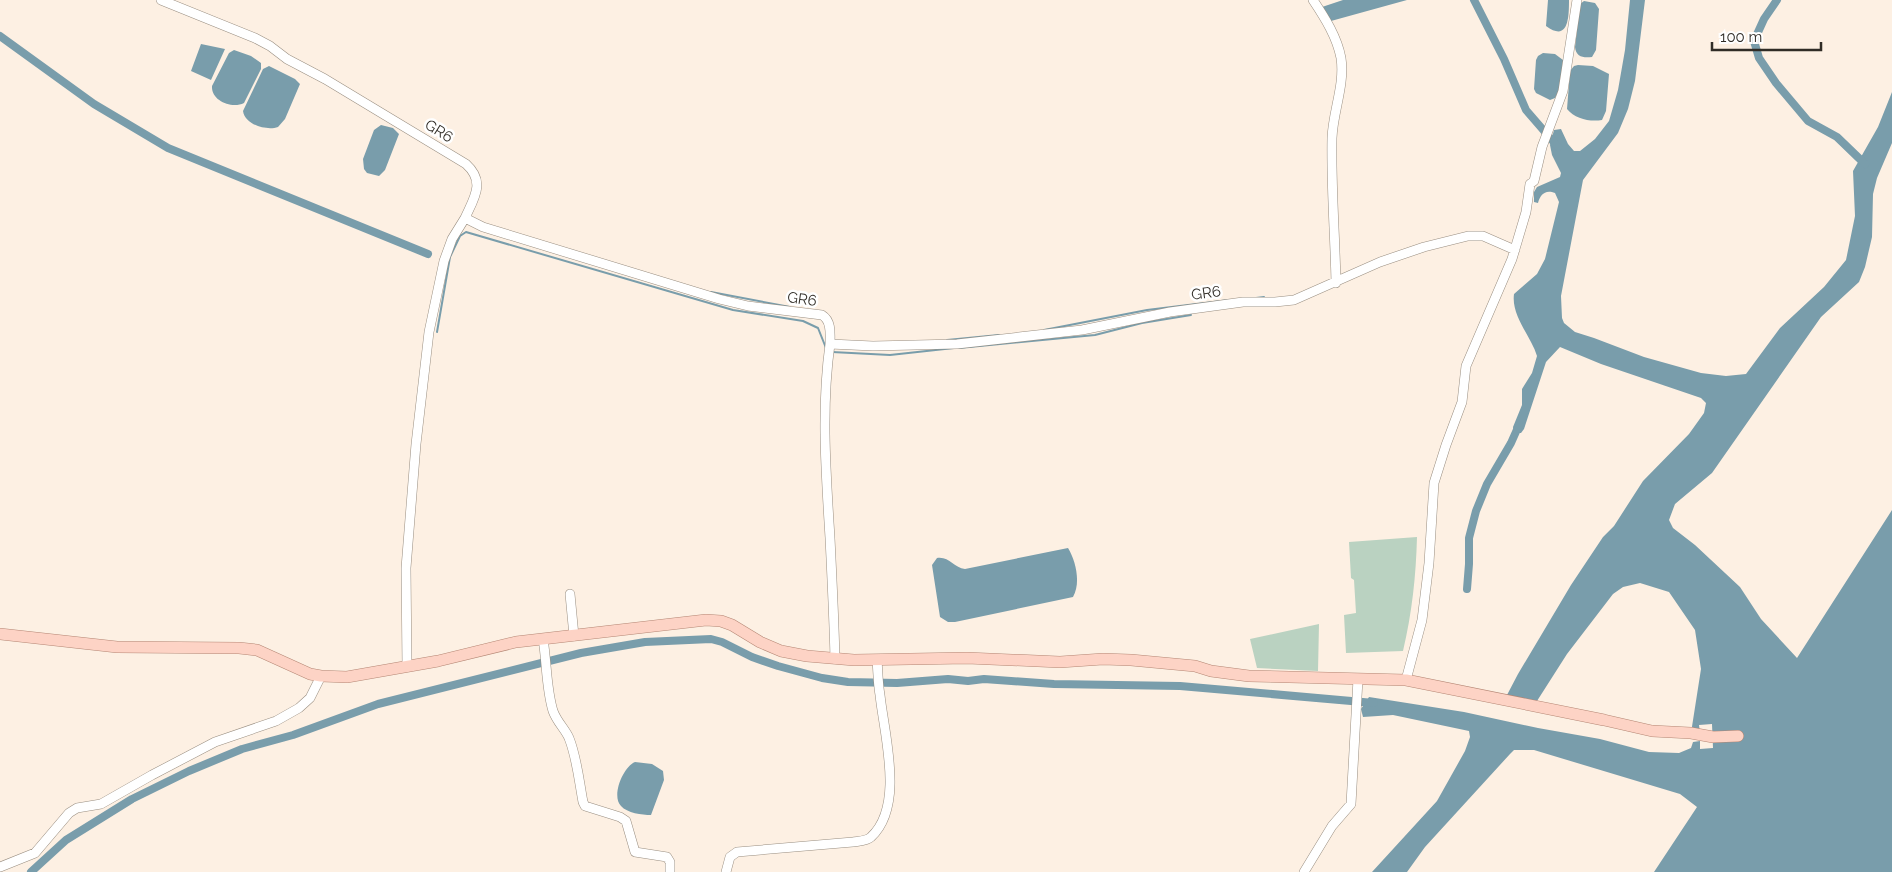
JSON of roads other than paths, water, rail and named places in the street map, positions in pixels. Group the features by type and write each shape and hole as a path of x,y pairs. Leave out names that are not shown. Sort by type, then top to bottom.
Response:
{"main road":[{"path":"0,634 117,646 240,648 257,650 310,674 347,677 407,667 516,642 676,622 713,620 732,625 760,642 781,650 807,656 877,663 967,658 1060,662 1103,659 1131,660 1194,666 1211,671 1249,676 1358,683 1406,680 1652,731 1713,737 1738,736"}],"street":[{"name":"GR6","path":"161,0 255,38 270,46 287,58 466,164 476,176 477,183 474,197 464,218 483,227 719,299 748,306 822,315 829,323 830,344 873,346 957,344 1082,330 1170,312 1243,302 1294,300 1380,262 1468,236 1483,236 1515,250"},
{"path":"1313,0 1338,44 1341,64 1332,136 1336,283"},
{"path":"1406,680 1422,620 1429,563 1434,483 1462,402 1466,366 1515,250 1526,212 1529,189 1537,173 1542,148 1564,83 1577,0"},
{"path":"407,667 406,568 416,444 429,332 444,261 452,239 464,218"},
{"path":"830,344 825,381 824,409 825,471 834,605 835,659"},
{"path":"570,594 574,636"},
{"path":"542,639 553,711 568,736 574,751 583,802 588,807 620,817 626,821 635,852 667,857 670,862 670,872"},
{"path":"726,872 730,857 736,852 870,839 884,816 890,793 889,753 877,663"},
{"path":"0,867 35,853 69,813 77,808 101,804 152,774 215,742 276,721 299,708 310,698 321,676"},
{"path":"1304,872 1332,826 1351,804 1358,683"}],"water":[{"path":"1343,0 1407,0 1331,21 1322,7"},
{"path":"1548,0 1569,0 1568,20 1563,29 1559,31 1546,26"},
{"path":"1630,0 1645,0 1635,81 1628,109 1618,133 1583,180 1561,296 1562,318 1564,323 1575,332 1644,357 1701,373 1726,376 1746,374 1780,328 1824,287 1846,260 1855,216 1853,171 1878,127 1892,92 1892,143 1877,178 1873,194 1872,237 1865,267 1859,282 1821,317 1712,473 1675,504 1669,520 1673,528 1695,545 1740,587 1761,619 1797,658 1892,510 1892,872 1654,872 1697,807 1680,794 1534,750 1514,750 1425,847 1407,872 1372,872 1437,801 1465,751 1470,737 1469,731 1393,715 1363,717 1361,709 1369,697 1464,712 1600,739 1649,752 1679,753 1691,748 1693,742 1700,741 1700,749 1713,748 1712,724 1699,725 1700,733 1691,733 1701,669 1695,630 1669,592 1640,583 1623,587 1613,594 1567,654 1537,701 1507,695 1571,585 1603,537 1614,526 1643,481 1689,434 1704,413 1706,403 1701,398 1601,364 1560,347 1546,362 1524,429 1521,433 1514,433 1513,427 1522,405 1522,389 1532,373 1537,356 1515,310 1514,294 1537,274 1545,259 1559,202 1555,193 1546,192 1538,203 1534,202 1534,192 1537,187 1560,177 1561,173 1552,155 1550,145 1554,130 1561,129 1568,144 1574,151 1580,151 1595,139 1609,121 1618,90 1625,50"},
{"path":"1584,1 1595,3 1599,9 1596,50 1592,57 1580,56 1575,47 1580,4"},
{"path":"201,44 225,49 211,80 191,71"},
{"path":"234,50 251,56 261,63 261,69 244,103 239,105 228,104 219,100 215,96 212,86 229,53"},
{"path":"1543,53 1555,54 1563,60 1561,87 1555,98 1550,100 1536,93 1534,89 1536,60"},
{"path":"269,66 295,79 300,84 285,119 278,127 273,128 257,126 248,120 243,111 263,69"},
{"path":"1574,66 1593,66 1609,74 1606,111 1602,120 1583,119 1567,109 1570,71"},
{"path":"381,125 393,128 399,134 385,170 379,176 367,173 364,169 363,159 374,130"},
{"path":"1068,548 1073,559 1077,579 1073,597 955,622 948,622 940,617 932,565 937,558 948,560 958,567 965,569"},
{"path":"635,762 652,764 663,771 664,780 651,815 631,812 621,806 618,801 618,789 623,775"}],"waterway":[{"path":"1474,0 1504,59 1526,110 1558,147"},
{"path":"1777,0 1764,19 1754,41 1759,58 1776,83 1808,121 1837,137 1865,164"},
{"path":"0,36 94,104 168,148 428,254"},
{"path":"437,332 450,257 460,236 466,232 733,310 803,321 818,328 826,348"},
{"path":"711,292 790,307"},
{"path":"1256,298 1264,297"},
{"path":"1044,330 1147,310 1229,300"},
{"path":"959,348 1095,335 1142,323 1191,315"},
{"path":"947,340 999,335"},
{"path":"832,352 890,355 954,348"},
{"path":"1467,589 1469,538 1476,511 1487,484 1511,443 1519,425"},
{"path":"31,872 66,840 132,799 189,771 242,749 293,735 378,704 581,653 645,642 711,639 778,666 822,678 848,682 897,683 948,679 968,681 984,679 1054,684 1180,686 1374,703"}]}
